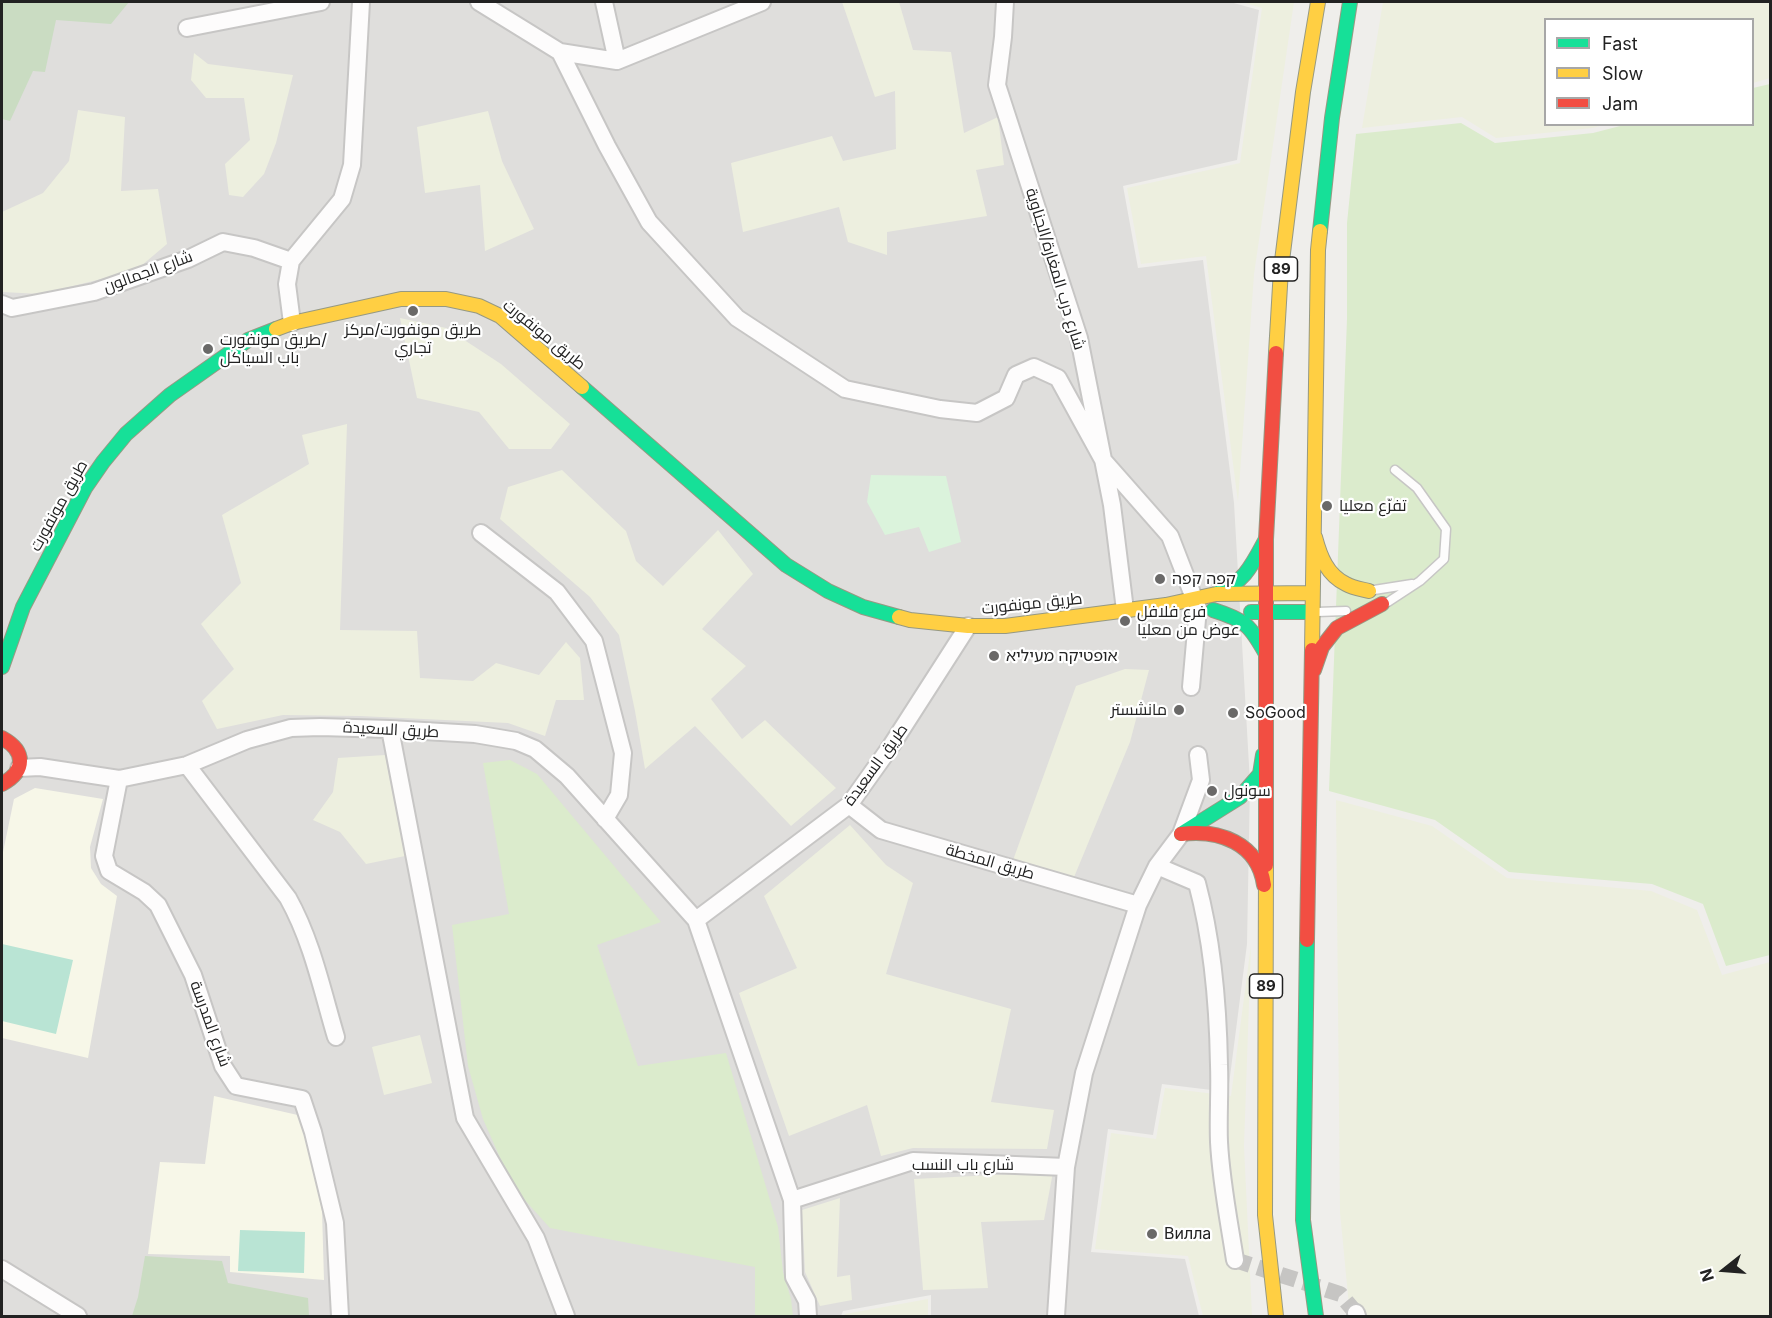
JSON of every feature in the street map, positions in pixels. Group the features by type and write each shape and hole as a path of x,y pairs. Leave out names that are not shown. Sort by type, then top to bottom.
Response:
{"main road":[{"name":"89","path":"1276,1317 1265,1215 1266,539 1281,269 1318,2"},
{"name":"89","path":"1316,1317 1303,1220 1311,612 1316,593 1314,529 1317,250 1332,118 1350,2"},
{"name":"طريق مونفورت","path":"2,667 23,607 85,488 126,435 170,395 248,340 292,323 401,299 446,299 479,306 500,316 786,565 828,591 863,607 910,620 968,626 1005,626 1166,605 1202,605 1266,613 1311,612"},
{"path":"1314,529 1317,548 1325,566 1342,582 1369,591"},
{"path":"1216,594 1232,589 1243,580 1266,539"},
{"name":"طريق مونفورت","path":"1202,605 1216,594 1316,593"},
{"path":"1310,684 1322,647 1337,628 1382,604"},
{"path":"1202,605 1245,622 1254,632 1266,654"},
{"path":"1181,834 1240,797 1254,782 1260,774 1267,735"},
{"path":"2,738 14,745 20,760 15,775 2,784"},
{"path":"1181,834 1198,831 1222,836 1242,845 1261,868 1266,896"}],"street":[{"path":"187,28 321,2"},
{"path":"292,323 287,284 291,261 342,199 352,165 361,2"},
{"path":"479,2 560,52 617,61 762,2"},
{"path":"604,2 617,61"},
{"name":"شارع درب المغارة/الجناوية","path":"1005,2 997,85 1079,338 1112,505 1125,610"},
{"path":"560,52 607,147 649,222 737,318 845,389 977,413 1006,398 1016,375 1034,367 1058,378 1103,460 1170,536 1202,605 1191,687"},
{"name":"شارع الجمالون","path":"2,304 12,308 94,292 188,259 223,242 254,248 291,261"},
{"path":"482,533 557,592 594,641 622,753 619,795 605,819"},
{"name":"طريق السعيدة","path":"696,920 849,805 891,746 968,626"},
{"name":"طريق السعيدة","path":"19,768 40,767 119,779 188,765 247,740 291,728 390,729 475,734 516,741 535,749 567,776 696,920 792,1200 794,1277 807,1301 808,1317"},
{"path":"390,729 465,1118 536,1238 566,1317"},
{"path":"1056,1317 1066,1167 1084,1073 1138,905 1157,866 1181,834 1201,780 1198,754"},
{"path":"188,765 288,898 308,942 336,1037"},
{"name":"شارع المدرسة","path":"119,779 104,856 109,871 144,892 158,905 193,975 223,1066 236,1086 302,1099 313,1132 335,1223 340,1317"},
{"name":"طريق المخطة","path":"849,805 881,830 1138,905"},
{"path":"1157,866 1197,883 1205,915 1215,983 1219,1066 1219,1142 1235,1260"},
{"name":"شارع باب النسب","path":"792,1200 913,1161 1066,1167"},
{"path":"2,1269 78,1317"}],"lane":[{"path":"1311,612 1362,609 1382,604 1416,584 1444,559 1446,529 1417,488 1395,470"},
{"path":"1340,592 1369,591 1416,584"}],"shaded area":[{"path":"2,2 1230,2 1259,10 1237,160 1123,186 1138,268 1203,260 1234,503 1250,783 1247,944 1228,1092 1162,1084 1153,1135 1108,1129 1091,1252 1185,1259 1199,1316 931,1316 931,1295 843,1311 841,1316 2,1316"},
{"path":"35,788 103,799 90,847 91,868 101,884 117,896 88,1058 2,1038 2,857 14,799"},
{"path":"214,1096 302,1116 322,1211 324,1280 230,1272 230,1256 148,1254 160,1162 205,1164"}],"green space":[{"path":"2,2 129,2 111,24 56,20 45,72 33,71 10,121 2,119"},
{"path":"842,2 899,2 913,50 951,52 964,133 998,117 1004,165 976,170 987,216 887,232 887,255 848,242 839,207 743,232 731,163 832,136 843,161 896,149 895,91 875,97"},
{"path":"1242,2 1294,2 1254,274 1238,502 1206,256 1141,264 1127,188 1240,163 1262,8"},
{"path":"1383,2 1770,2 1770,78 1754,83 1754,18 1544,18 1544,126 1600,126 1496,138 1462,117 1362,128"},
{"path":"194,53 208,64 293,75 276,143 264,174 243,197 229,195 225,164 250,140 244,98 206,98 191,80"},
{"path":"1770,84 1770,955 1726,966 1703,904 1652,884 1509,872 1435,820 1329,791 1347,319 1347,223 1356,134 1461,123 1495,143 1593,133 1620,126 1754,126 1754,88"},
{"path":"78,110 125,117 121,191 158,189 167,244 141,266 105,278 41,294 2,292 2,212 43,193 69,161"},
{"path":"488,111 502,161 534,229 485,251 480,185 425,193 417,127"},
{"path":"400,318 446,328 501,364 570,424 551,449 509,449 479,412 417,398"},
{"path":"347,424 340,630 417,631 420,678 473,681 496,663 539,675 566,642 580,658 584,700 556,700 545,736 508,723 360,716 283,715 217,729 202,701 234,669 201,624 241,583 222,515 309,464 302,435"},
{"path":"562,470 626,531 636,561 663,586 718,530 753,574 702,629 746,666 711,699 742,739 765,720 836,788 791,826 695,726 645,769 619,635 590,597 500,519 508,487"},
{"path":"871,475 946,476 961,542 929,552 919,527 885,535 867,502"},
{"path":"1125,669 1149,670 1130,742 1072,882 1012,863 1076,686"},
{"path":"385,755 405,856 366,864 340,832 313,820 333,792 338,758"},
{"path":"510,760 537,774 661,922 597,945 638,1066 726,1053 778,1227 783,1272 791,1299 793,1316 755,1316 755,1267 550,1228 513,1187 483,1119 468,1066 452,925 509,914 483,763"},
{"path":"1336,800 1432,826 1507,878 1651,891 1697,910 1722,975 1770,962 1770,1316 1350,1316 1340,1212"},
{"path":"850,825 886,865 913,883 886,974 1011,1009 991,1102 1054,1110 1047,1149 913,1148 881,1156 867,1105 789,1136 739,993 797,968 764,896"},
{"path":"2,944 73,960 56,1034 2,1021"},
{"path":"1251,945 1244,1146 1252,1316 1203,1316 1188,1256 1095,1249 1111,1133 1156,1139 1165,1088 1231,1096"},
{"path":"420,1035 432,1083 384,1095 372,1047"},
{"path":"1053,1172 1044,1220 981,1222 988,1288 923,1290 914,1179"},
{"path":"840,1198 837,1277 850,1275 852,1300 820,1306 805,1272 802,1210"},
{"path":"240,1230 305,1232 304,1273 238,1271"},
{"path":"145,1256 222,1261 228,1283 308,1298 309,1316 132,1316 138,1297"},
{"path":"928,1299 928,1316 844,1316 845,1314"}],"tunnel":[{"path":"1235,1260 1340,1294 1356,1313"}],"traffic: fast":[{"path":"1320,231 1332,118 1350,2"},
{"path":"2,667 23,607 85,488 103,462 126,434 170,395 248,340 276,329"},
{"path":"582,387 786,565 828,591 863,607 899,617"},
{"path":"1216,594 1234,584 1247,572 1266,539"},
{"path":"1213,610 1233,617 1246,625 1266,654"},
{"path":"1251,612 1311,612"},
{"path":"1181,834 1240,797 1260,774 1263,755"},
{"path":"1307,940 1303,1220 1316,1316"}],"traffic: slow":[{"path":"1276,353 1281,269 1303,92 1318,2"},
{"path":"1312,650 1320,231"},
{"path":"276,329 292,323 401,299 446,299 479,306 500,316 582,387"},
{"path":"1315,537 1322,558 1334,576 1349,585 1369,591"},
{"path":"899,617 968,626 1005,626 1166,605 1216,594 1311,593"},
{"path":"1266,865 1265,1215 1276,1316"}],"traffic: jam":[{"path":"1266,865 1266,539 1276,353"},
{"path":"1314,670 1322,647 1337,628 1382,604"},
{"path":"1307,940 1312,650"},
{"path":"2,738 16,749 20,761 15,773 2,784"},
{"path":"1181,834 1209,834 1235,842 1254,859 1264,885"}],"place":[{"name":"طريق مونفورت/مركز تجاري","path":"413,311"},
{"name":"طريق مونفورت/ باب السياكل","path":"208,349"},
{"name":"تفرّع معليا","path":"1327,506"},
{"name":"קפה קפה","path":"1160,579"},
{"name":"فرع فلافل عوض من معليا","path":"1125,621"},
{"name":"אופטיקה מעיליא","path":"994,656"},
{"name":"مانشستر","path":"1179,710"},
{"name":"SoGood","path":"1233,713"},
{"name":"سونول","path":"1212,791"},
{"name":"Вилла","path":"1152,1234"}]}
